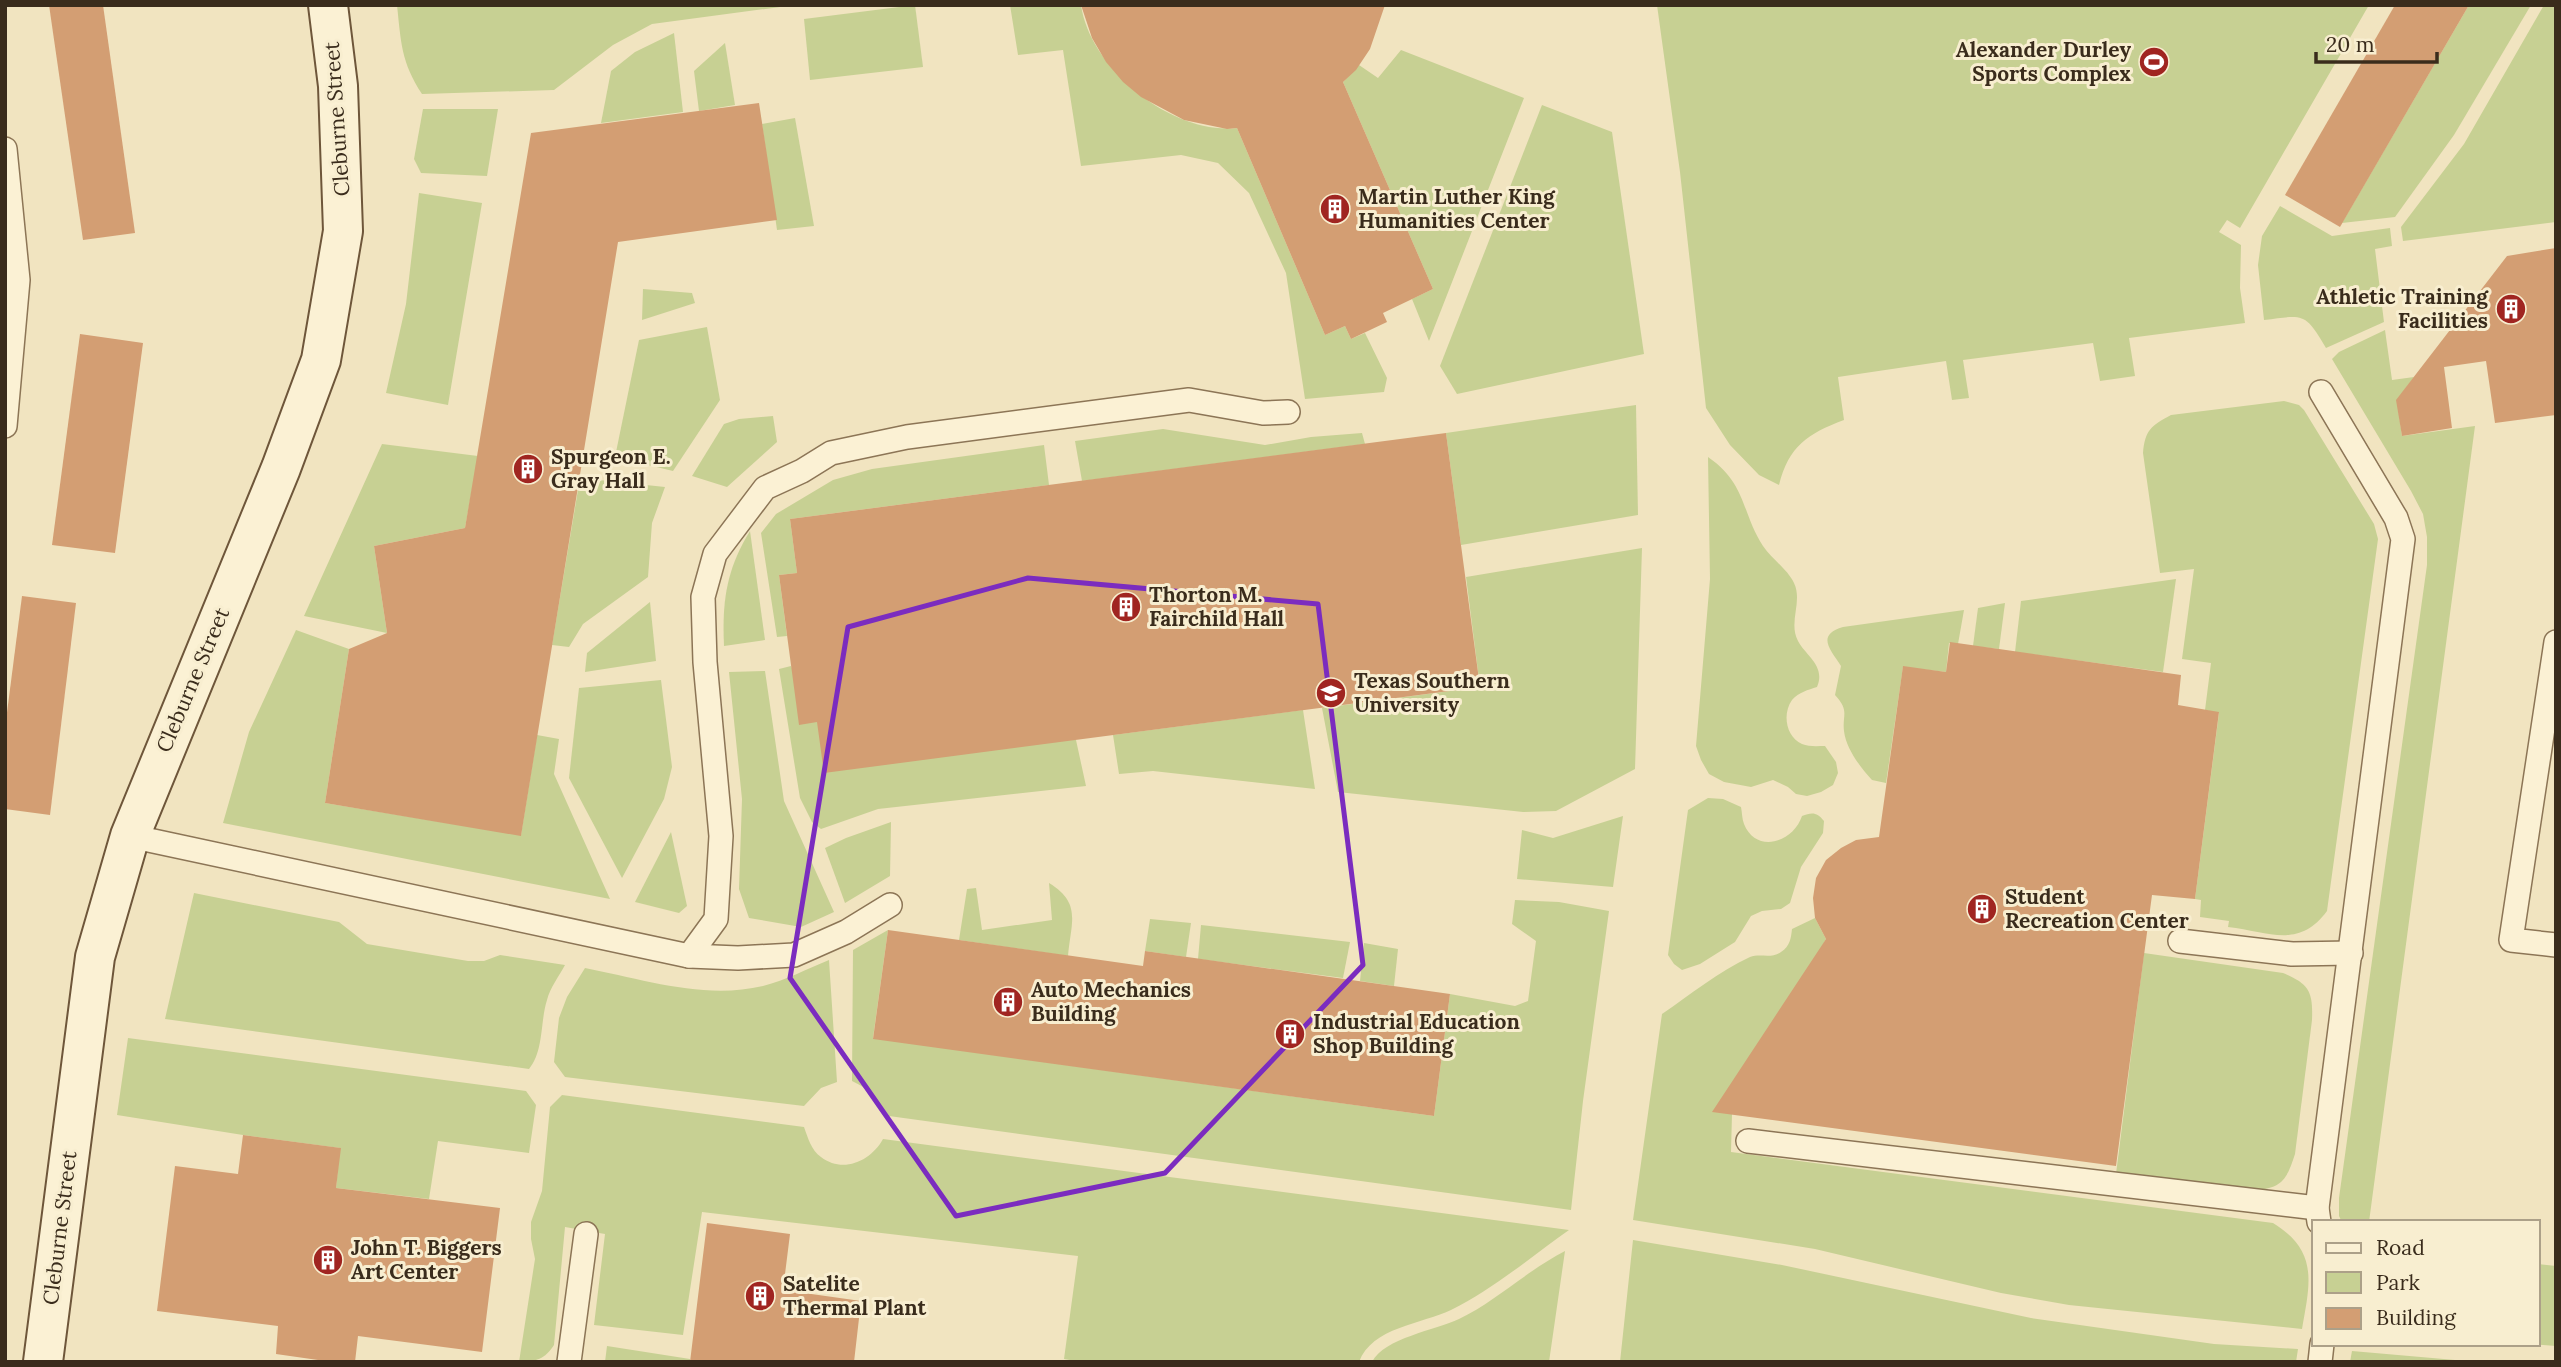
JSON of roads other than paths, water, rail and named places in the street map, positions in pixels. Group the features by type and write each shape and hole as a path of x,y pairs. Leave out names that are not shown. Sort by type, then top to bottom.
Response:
{"main road":[{"name":"Cleburne Street","path":"43,1362 95,957 130,836 281,468 321,360 343,231 338,86 328,5"}],"lane":[{"path":"5,149 18,280 5,426"},
{"path":"1748,1141 2318,1215 2403,539 2396,518 2322,392"},
{"path":"689,956 716,919 721,836 705,662 703,597 715,554 765,488 831,453 907,437 1189,400 1263,413 1287,412"},
{"path":"2556,642 2511,940 2556,945"},
{"path":"130,836 689,956 738,958 794,954 846,932 890,905"},
{"path":"2179,941 2292,954 2351,953"},
{"path":"569,1362 586,1234"}],"place":[{"name":"Alexander Durley Sports Complex","path":"2154,62"},
{"name":"Martin Luther King Humanities Center","path":"1335,209"},
{"name":"Athletic Training Facilities","path":"2511,309"},
{"name":"Spurgeon E. Gray Hall","path":"528,469"},
{"name":"Thorton M. Fairchild Hall","path":"1126,607"},
{"name":"Texas Southern University","path":"1331,693"},
{"name":"Student Recreation Center","path":"1982,909"},
{"name":"Auto Mechanics Building","path":"1008,1002"},
{"name":"Industrial Education Shop Building","path":"1290,1034"},
{"name":"John T. Biggers Art Center","path":"328,1260"},
{"name":"Satelite Thermal Plant","path":"760,1296"}]}
